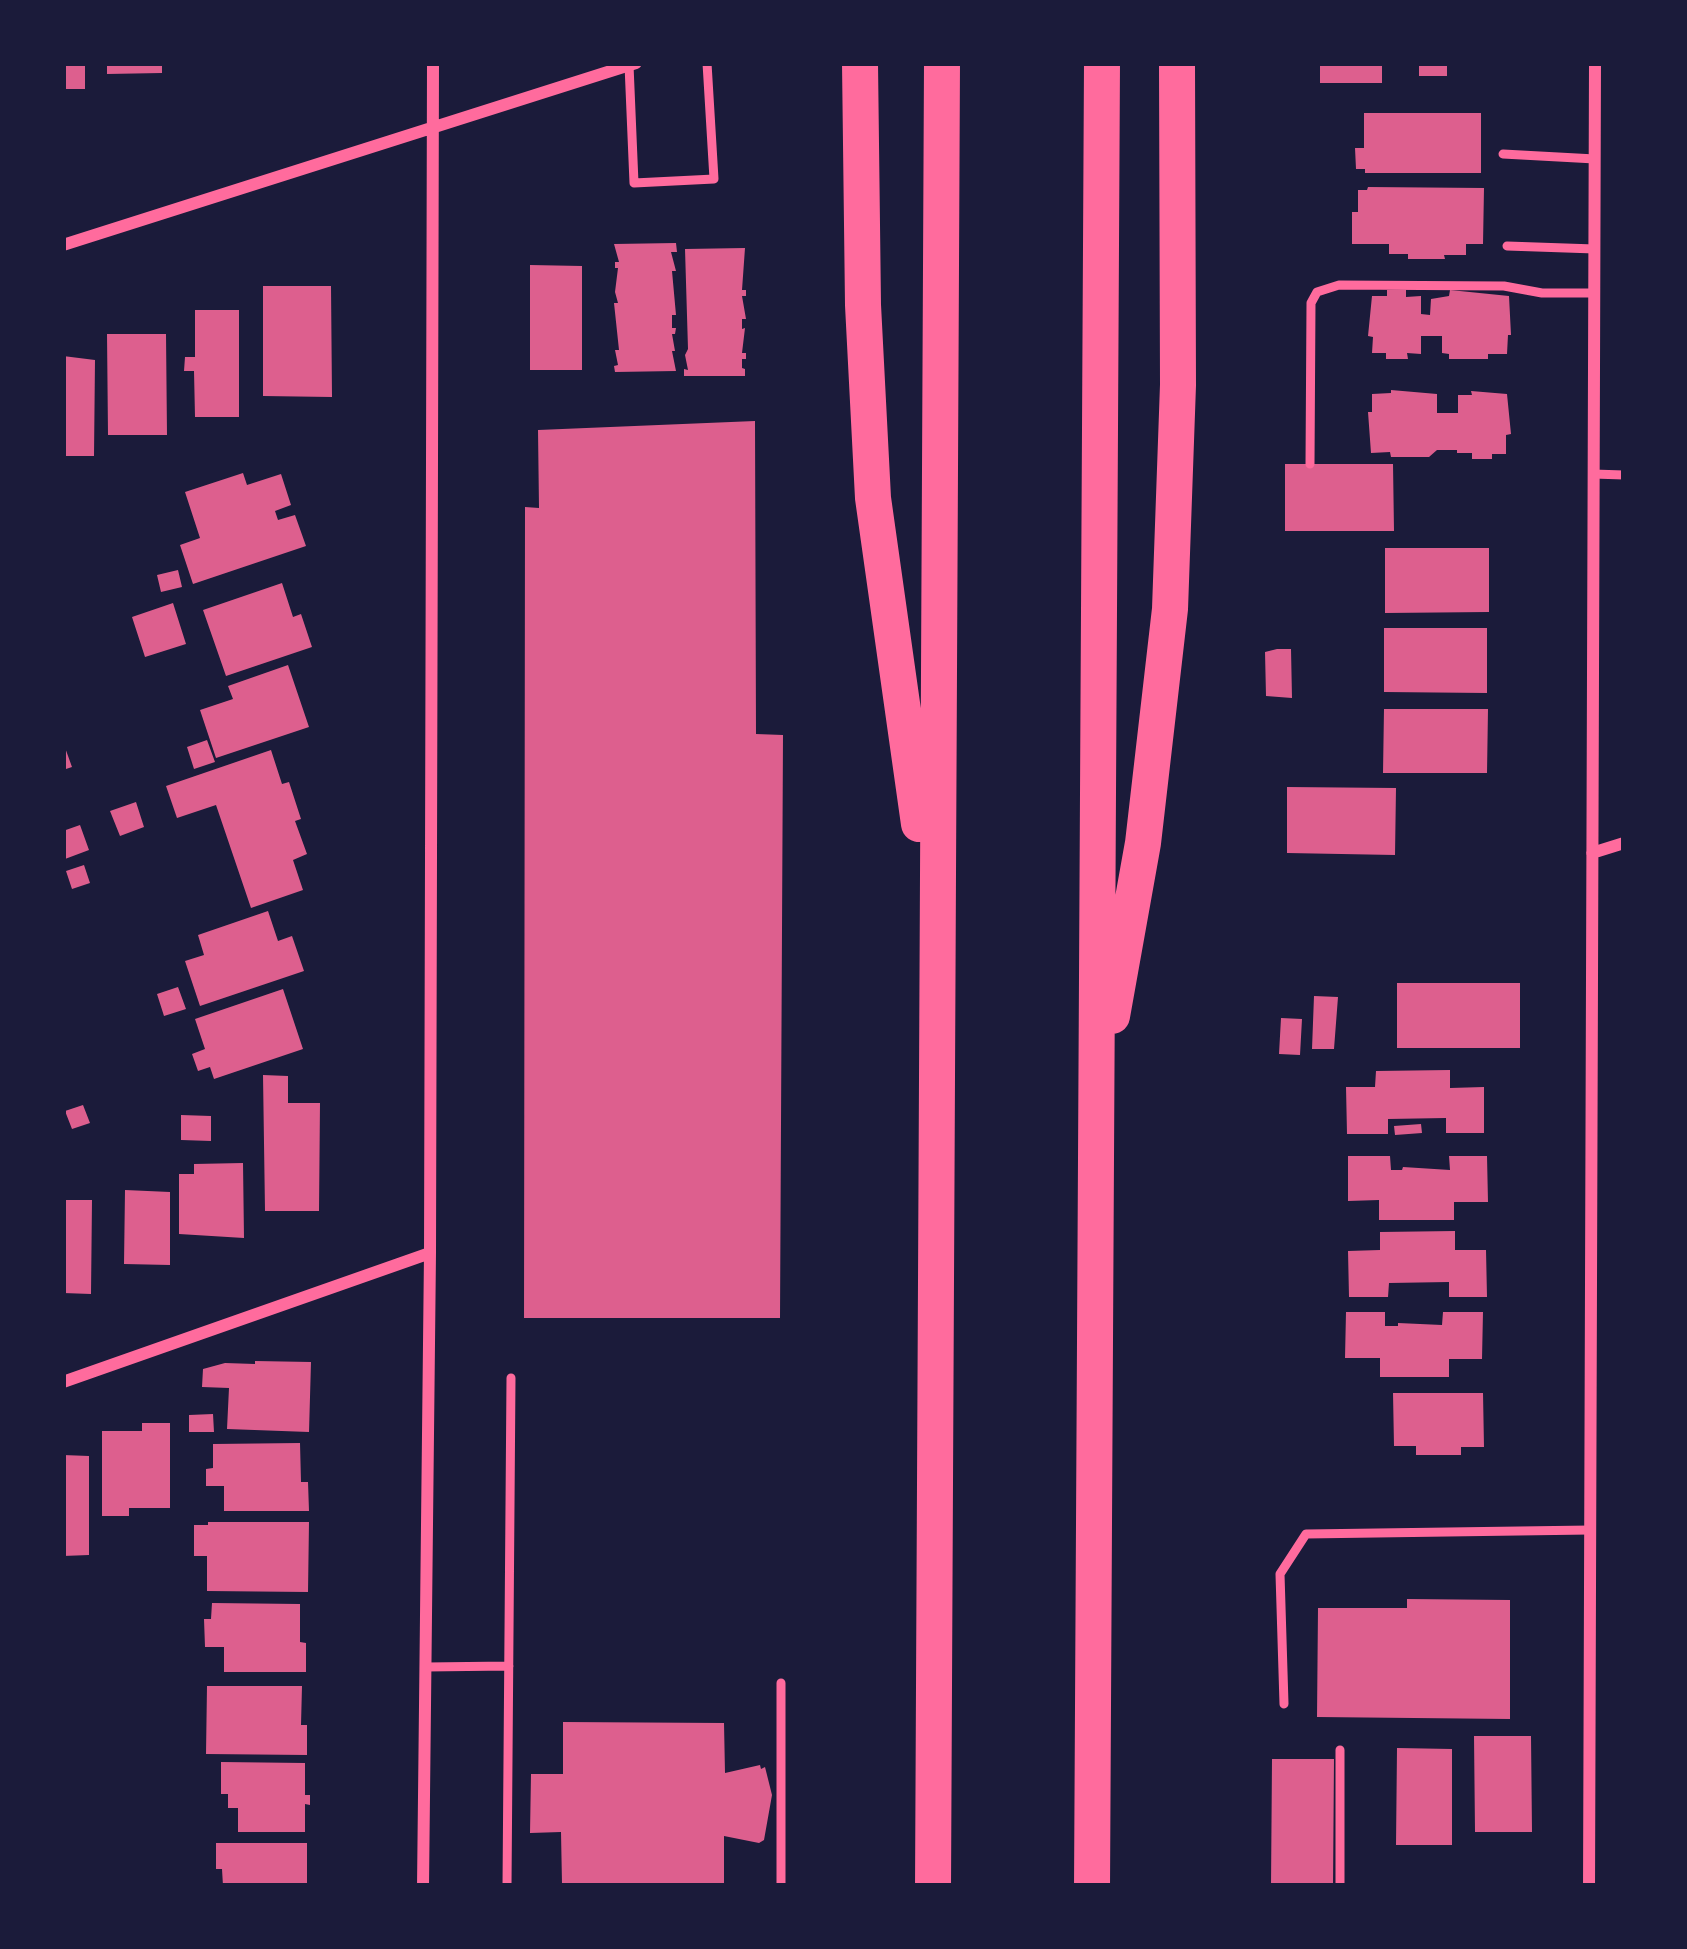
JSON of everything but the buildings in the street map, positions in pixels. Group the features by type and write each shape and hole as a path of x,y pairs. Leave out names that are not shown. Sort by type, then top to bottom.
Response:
{"highway":[{"path":"860,63 863,305 873,498 936,941"},
{"path":"934,1886 942,63"},
{"path":"1092,1886 1102,63"},
{"path":"1094,1120 1143,843 1170,609 1178,385 1178,63"}],"street":[{"path":"424,1886 433,63"},
{"path":"1589,1886 1595,63"},
{"path":"63,245 632,64"},
{"path":"1592,853 1624,843"},
{"path":"63,1382 430,1252"}],"lane":[{"path":"632,64 634,182 654,182 714,179 707,63"},
{"path":"1503,154 1595,159"},
{"path":"1507,246 1595,249"},
{"path":"1310,464 1311,303 1317,292 1363,285 1594,292"},
{"path":"1594,474 1624,475"},
{"path":"507,1886 511,1378"},
{"path":"1284,1704 1280,1574 1306,1534 1590,1530"},
{"path":"426,1667 509,1666"},
{"path":"781,1886 782,1683"},
{"path":"1340,1750 1340,1886"}]}
